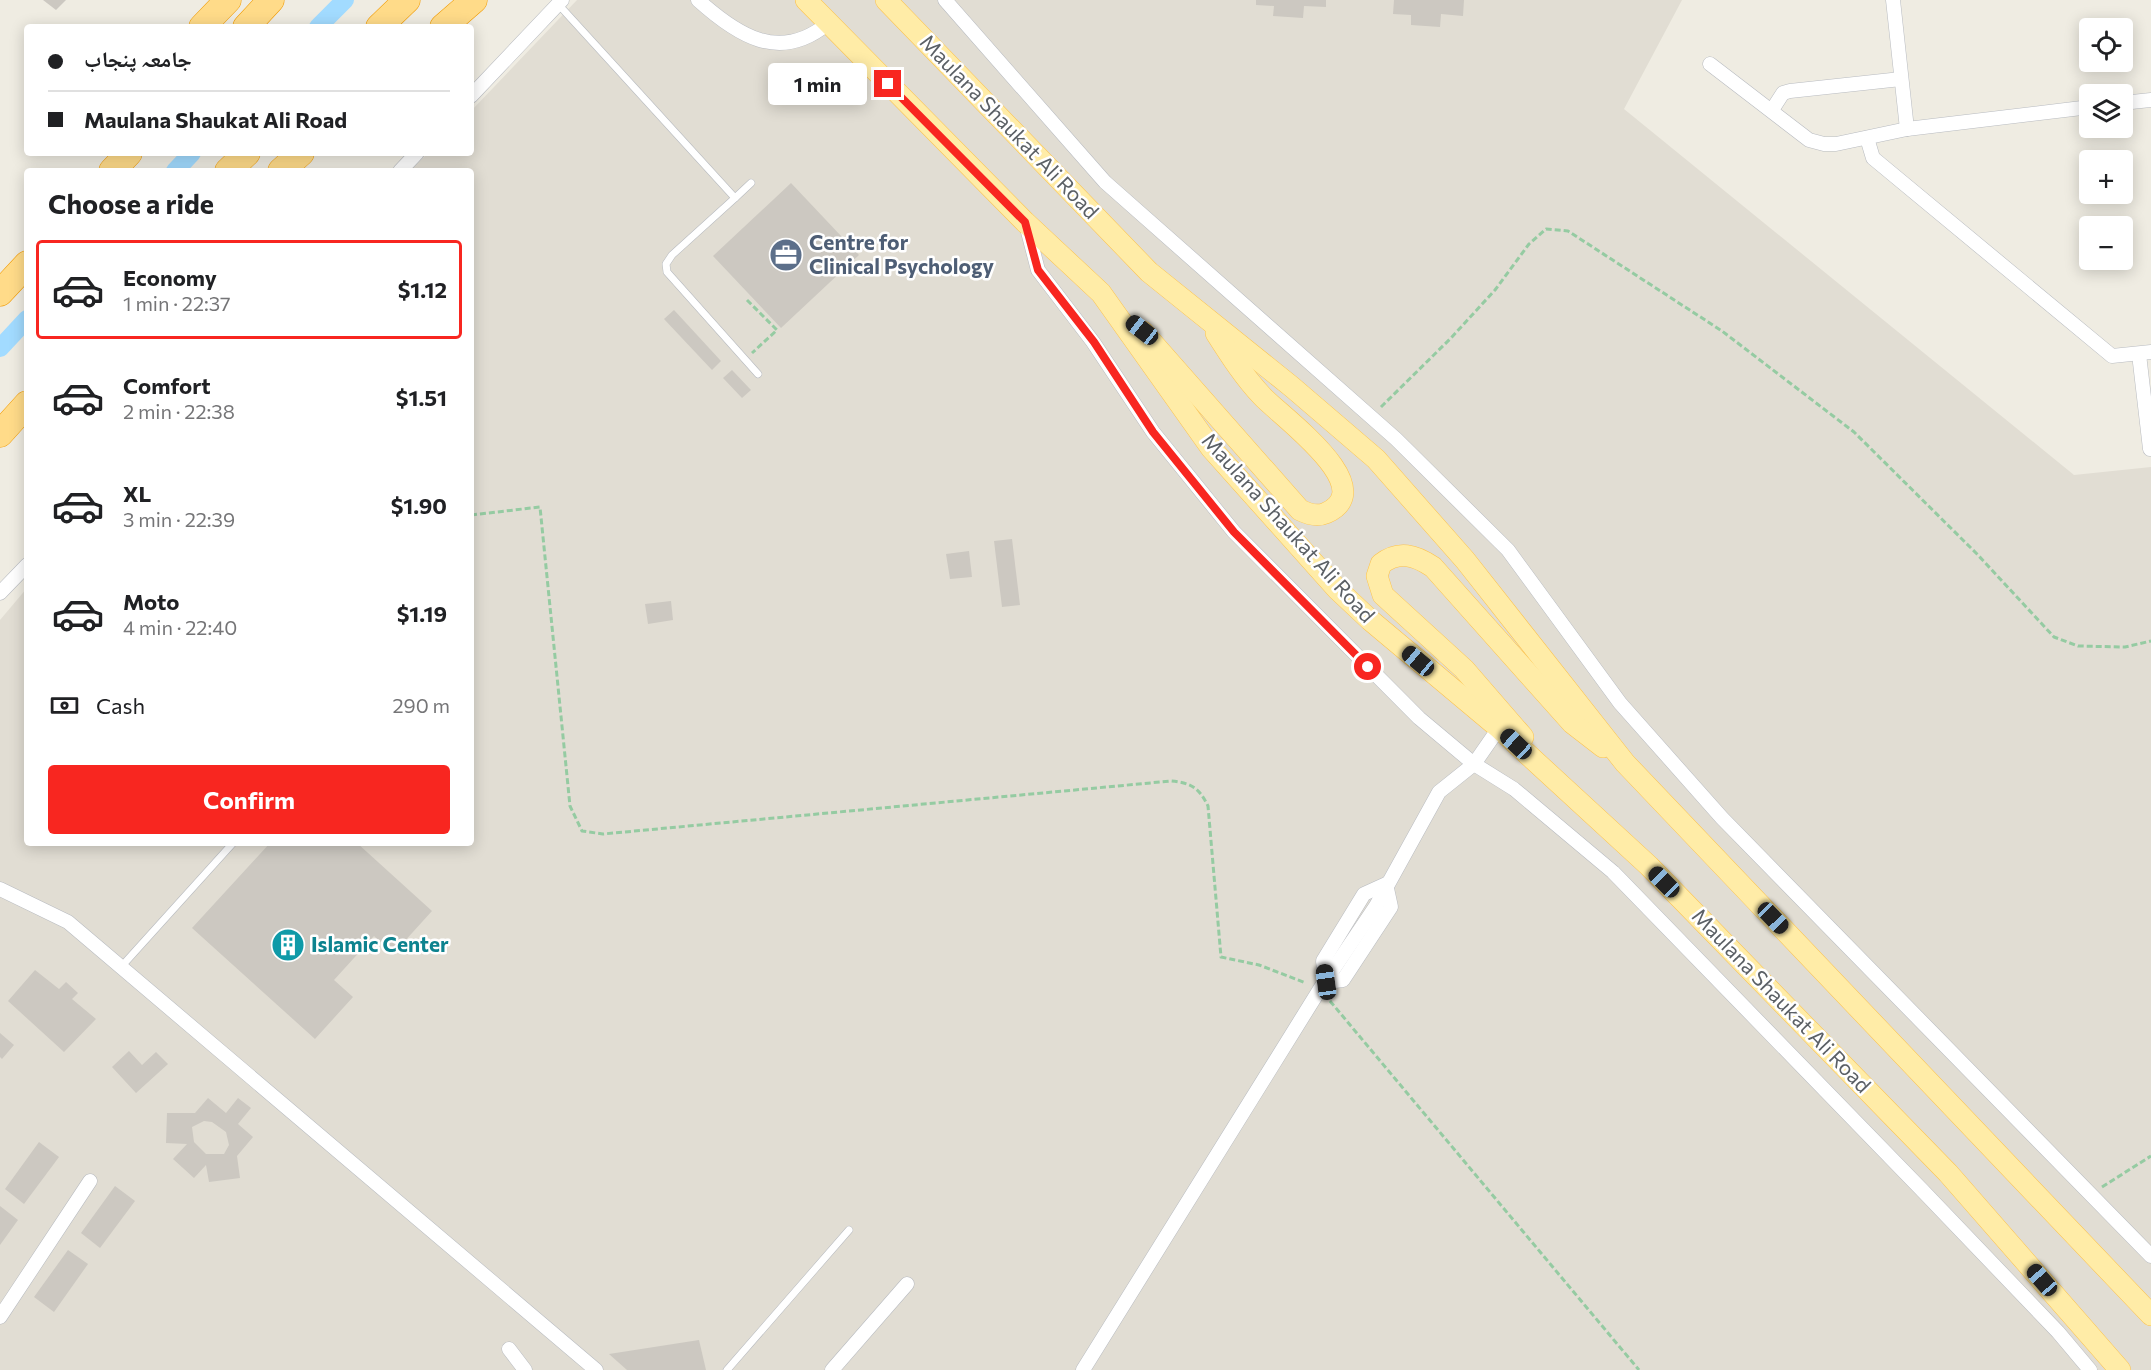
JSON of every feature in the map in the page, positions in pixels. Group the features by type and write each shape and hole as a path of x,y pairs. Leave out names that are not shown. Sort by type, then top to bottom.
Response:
{"highway":[{"path":"205,24 228,0"},
{"path":"249,24 271,0"},
{"path":"382,24 407,0"},
{"path":"447,24 474,0"},
{"path":"115,168 126,156"},
{"path":"231,168 244,156"},
{"path":"284,168 298,156"},
{"path":"0,293 24,267"},
{"path":"0,434 24,407"}],"main road":[{"name":"Maulana Shaukat Ali Road","path":"806,0 827,24 1112,307 1211,448 1319,569 1370,620 1499,728 1649,866 1948,1173 2120,1370"},
{"name":"Maulana Shaukat Ali Road","path":"886,0 1149,272 1292,387 1376,459 1465,560 1625,763 2151,1316"},
{"path":"1112,307 1142,330 1300,510 1313,515 1328,512 1336,506 1342,495 1339,474 1323,454 1262,397 1234,361 1211,324"},
{"path":"1567,791 1503,711 1464,669 1383,595 1377,576 1381,564 1397,555 1409,555 1420,558 1433,567 1572,723 1625,763"}],"street":[{"path":"698,0 731,29 749,39 788,43 810,37 827,24"},
{"path":"945,0 1105,182 1371,417 1508,549 1620,703 1722,818 2151,1256"},
{"path":"1893,0 1907,129"},
{"path":"474,93 560,2"},
{"path":"1710,64 1809,140 1824,144 1907,129 2079,108"},
{"path":"1772,111 1783,93 1790,91 1901,80"},
{"path":"2133,102 2151,100"},
{"path":"1867,138 1873,158 2112,356 2145,353 2150,450"},
{"path":"403,168 414,156"},
{"path":"1025,222 1038,270 1094,342 1153,432 1234,532 1419,718 1474,764 1514,789 1613,872 1987,1257 2091,1370"},
{"path":"0,594 24,568"},
{"path":"1083,1370 1323,985 1323,961 1364,894 1386,884 1439,792 1474,764 1499,728"},
{"path":"1323,985 1343,980 1391,907 1386,884"},
{"path":"0,889 68,922 596,1370"},
{"path":"0,1317 90,1181"},
{"path":"832,1370 908,1284"},
{"path":"509,1349 525,1370"}],"lane":[{"path":"560,2 735,198"},
{"path":"751,183 666,264 667,272 672,280 758,374"},
{"path":"121,967 230,846"},
{"path":"727,1370 849,1230"}],"path":[{"path":"1371,417 1495,290 1529,244 1546,229 1568,231 1722,331 1854,432 1977,554 2054,638 2078,646 2125,647 2151,641"},
{"path":"745,360 777,330 747,300"},
{"path":"474,515 540,507 570,806 582,831 603,834 1171,781 1184,782 1201,791 1208,806 1221,957 1259,965 1323,985 1639,1370"},
{"path":"2089,1194 2151,1156"}],"shaded area":[{"path":"577,0 1682,0 1624,109 2074,475 2151,467 2151,1370 0,1370 0,620 24,592 24,846 474,846 474,168 413,168 425,156 474,156 474,108"}],"building":[{"path":"43,0 66,0 56,10"},
{"path":"1256,0 1326,0 1326,7 1304,6 1303,18 1273,16 1274,6 1256,5"},
{"path":"1394,0 1464,0 1463,16 1441,14 1440,27 1411,25 1411,15 1393,14"},
{"name":"Centre for Clinical Psychology","path":"791,183 859,255 781,328 713,256"},
{"path":"674,310 721,361 712,370 664,319"},
{"path":"732,370 751,390 742,398 723,378"},
{"path":"1012,539 1020,605 1002,607 994,541"},
{"path":"969,551 972,577 950,579 946,554"},
{"path":"671,601 673,620 648,624 645,604"},
{"name":"Islamic Center","path":"267,846 360,846 432,911 393,954 374,936 334,980 353,997 315,1039 192,928"},
{"path":"35,970 59,989 66,982 78,993 72,999 96,1019 64,1052 8,1001"},
{"path":"0,1033 14,1045 2,1059 0,1057"},
{"path":"129,1051 142,1065 156,1052 168,1064 136,1093 112,1067"},
{"path":"208,1098 226,1113 238,1098 251,1108 238,1124 253,1137 237,1156 240,1178 209,1182 206,1165 194,1178 173,1159 187,1144 166,1143 167,1113 195,1113","holes":["204,1121 212,1122 226,1132 229,1145 224,1154 206,1154 194,1142 192,1127"]},
{"path":"39,1142 59,1157 24,1204 5,1189"},
{"path":"115,1186 135,1201 100,1248 81,1233"},
{"path":"0,1206 18,1220 0,1245"},
{"path":"68,1250 88,1264 54,1312 34,1297"},
{"path":"699,1340 706,1370 627,1370 609,1354"}],"waterway":[{"path":"321,24 345,0"},
{"path":"178,168 189,156"},
{"path":"0,348 24,322"}],"place":[{"name":"Centre for Clinical Psychology","path":"786,255"},
{"name":"Islamic Center","path":"288,945"}],"route":[{"path":"888,84 1025,222 1038,270 1094,342 1153,432 1234,532 1368,667"}]}
